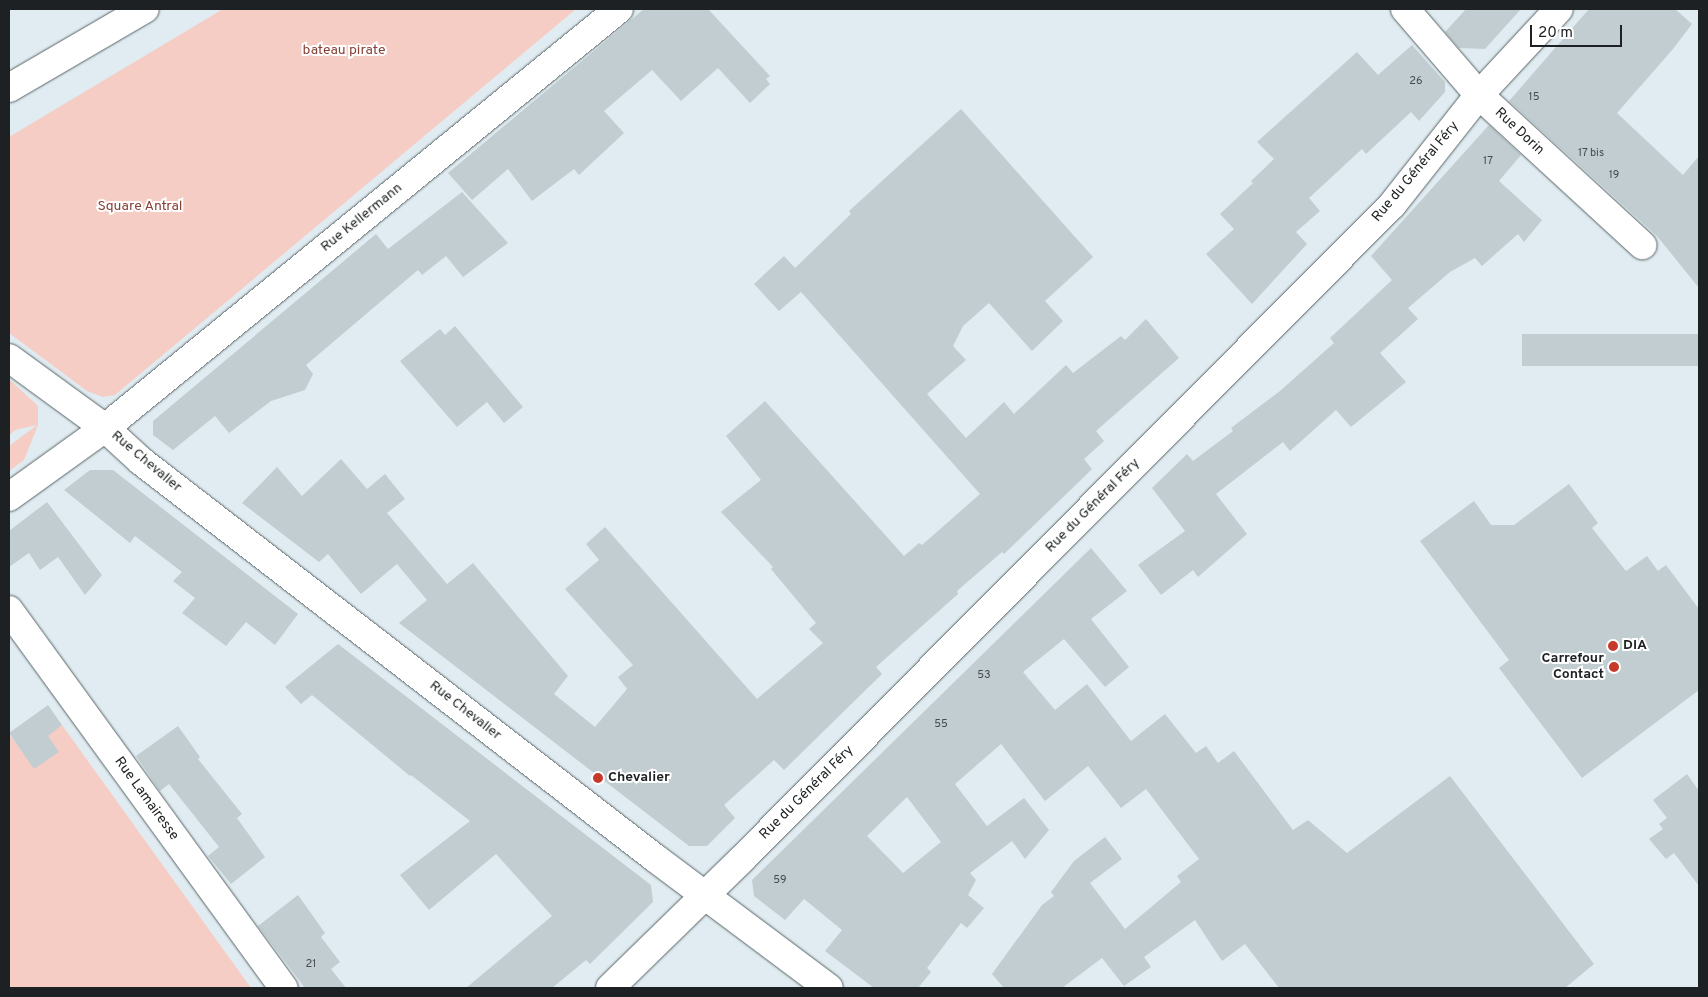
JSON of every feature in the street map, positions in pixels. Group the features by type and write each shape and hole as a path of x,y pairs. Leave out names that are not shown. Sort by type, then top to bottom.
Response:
{"street":[{"path":"9,88 145,9"},
{"name":"Rue Kellermann","path":"9,497 106,428 619,9"},
{"name":"Rue Dorin","path":"1405,9 1479,95 1642,245"},
{"name":"Rue du Général Féry","path":"610,988 705,896 1392,205 1479,95 1559,9"},
{"name":"Rue Chevalier","path":"9,358 106,428 141,461 705,896 829,988"},
{"name":"Rue Lamairesse","path":"9,610 284,988"}],"green space":[{"name":"Square Antral","path":"223,9 576,9 115,395 103,397 87,391 9,333 9,137"},
{"path":"9,379 38,406 38,425 24,460 9,471 9,446 37,425 15,430 9,436"},
{"path":"62,725 251,988 9,988 9,734 23,753"}],"building":[{"path":"644,9 708,9 770,76 766,79 770,84 750,103 718,68 681,101 652,70 604,111 624,133 579,175 574,169 532,201 508,169 472,200 448,173"},
{"path":"1466,9 1521,9 1485,49 1459,48 1445,32"},
{"path":"1589,9 1675,9 1692,24 1673,49 1617,113 1683,175 1699,156 1699,288 1657,236 1509,101"},
{"path":"1412,45 1445,82 1445,92 1419,121 1411,112 1366,154 1362,149 1309,198 1320,211 1296,232 1307,244 1252,304 1206,254 1234,229 1220,214 1253,183 1251,181 1274,159 1257,142 1357,52 1378,75"},
{"path":"961,109 1093,257 1045,301 1063,321 1032,351 989,303 963,326 953,346 966,360 927,394 966,438 1004,402 1014,414 1066,365 1073,373 1121,336 1125,340 1146,319 1179,358 1096,431 1104,441 1084,459 1092,469 1084,477 1004,554 1002,552 957,591 958,594 876,667 882,674 784,770 774,760 724,805 735,818 707,846 689,846 399,623 427,600 397,564 361,594 328,554 319,562 242,503 277,467 302,496 341,459 367,489 385,474 405,499 387,513 447,584 473,563 568,676 554,694 595,727 627,689 618,677 633,665 565,589 599,560 586,544 605,527 757,699 823,643 809,629 816,623 771,569 773,567 721,512 761,480 726,436 765,401 904,556 919,543 922,545 980,494 801,292 779,311 754,284 784,256 795,268 851,214 849,211"},
{"path":"1489,125 1521,155 1499,181 1542,220 1524,242 1518,234 1482,266 1475,258 1450,272 1408,308 1418,319 1380,353 1406,382 1351,427 1336,410 1290,451 1283,442 1216,494 1247,534 1198,577 1193,570 1161,595 1138,565 1185,531 1152,488 1187,454 1193,461 1233,431 1231,428 1280,391 1334,343 1330,338 1392,280 1371,256"},
{"path":"462,192 508,243 463,277 446,256 422,275 418,270 306,365 313,374 305,390 271,401 229,433 215,416 173,450 153,435 153,421 376,234 388,249"},
{"path":"455,326 523,407 504,423 487,402 457,427 400,361 440,329 445,335"},
{"path":"1522,334 1699,334 1699,366 1522,366"},
{"path":"90,470 113,470 298,614 275,645 246,622 226,646 182,613 195,598 173,581 182,572 135,536 130,543 64,490"},
{"path":"1569,484 1598,523 1592,528 1626,571 1647,556 1658,571 1666,565 1699,609 1699,690 1582,778 1499,668 1509,660 1420,541 1474,501 1491,525 1514,525"},
{"path":"47,502 102,575 85,595 58,557 40,570 29,553 9,567 9,531"},
{"path":"1091,548 1127,591 1091,619 1129,667 1105,687 1064,639 1023,672 1055,710 1087,684 1131,741 1165,714 1196,753 1206,746 1218,763 1234,751 1293,830 1308,820 1347,853 1450,776 1594,964 1565,988 1279,988 1245,944 1222,961 1195,920 1144,957 1151,967 1124,986 1102,958 1062,988 1004,988 992,974 1042,905 1054,896 1051,892 1074,861 1105,837 1122,859 1090,883 1125,929 1181,882 1177,876 1199,859 1146,789 1121,808 1088,766 1045,801 1001,744 955,784 987,826 1024,798 1049,830 1025,859 1012,841 970,873 976,880 968,895 984,908 967,928 961,923 927,968 931,972 918,988 874,988 825,951 842,930 804,899 785,920 754,896 752,880","holes":["907,797 941,842 903,873 867,836"]},
{"path":"338,644 651,885 653,902 590,964 586,960 552,988 466,988 552,916 496,854 429,910 400,875 470,821 410,776 312,695 301,704 285,687"},
{"path":"48,705 62,725 48,736 59,752 34,769 9,733"},
{"path":"178,726 200,757 198,759 242,814 237,818 265,857 231,884 208,856 219,847 169,784 160,791 136,756"},
{"path":"1687,774 1699,791 1699,886 1674,853 1666,859 1649,839 1663,829 1659,824 1667,818 1653,800"},
{"path":"298,895 325,933 321,937 340,962 331,969 346,988 305,988 258,926"}],"place":[{"name":"DIA","path":"1613,646"},
{"name":"Carrefour Contact","path":"1614,667"},
{"name":"Chevalier","path":"598,778"}],"park label":[{"name":"bateau pirate","path":"344,51"}]}
